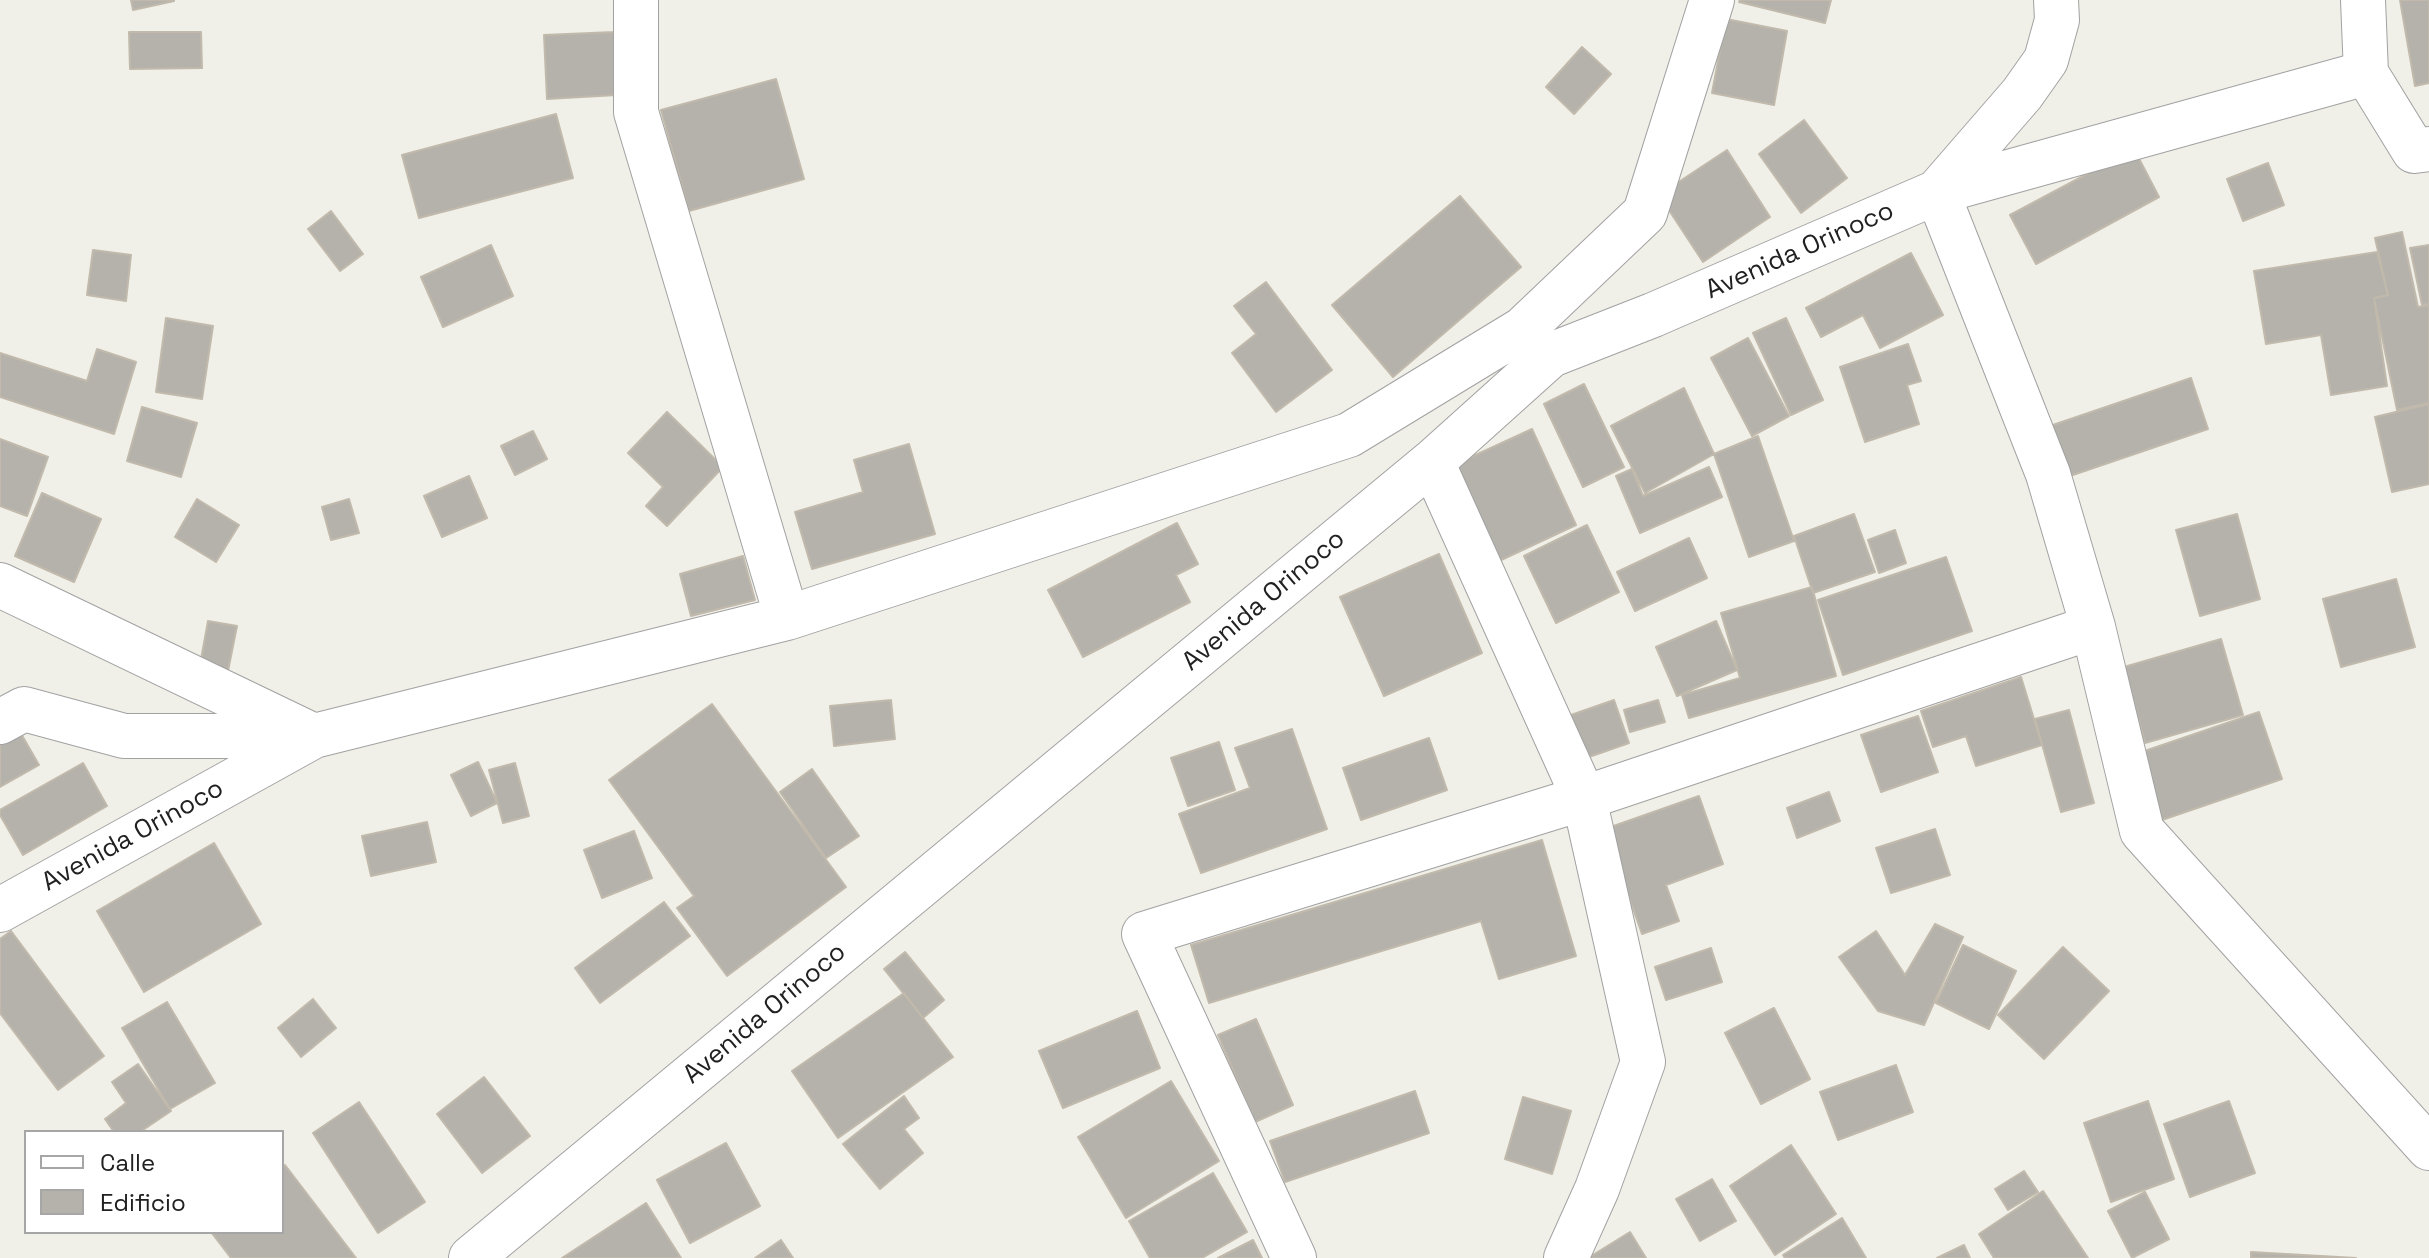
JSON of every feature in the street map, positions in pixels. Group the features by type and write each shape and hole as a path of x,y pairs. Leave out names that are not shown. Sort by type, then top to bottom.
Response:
{"street":[{"path":"636,0 636,112 787,618"},
{"name":"Avenida Orinoco","path":"0,910 314,736 787,618 1349,435 1523,329 1645,213 1712,0"},
{"name":"Avenida Orinoco","path":"471,1258 1432,462 1551,355 1653,315 1937,192 2022,94 2046,60 2057,20 2056,0"},
{"path":"2363,0 2366,73 2414,151 2429,149"},
{"path":"2366,73 1937,192 2048,474 2093,627 2142,831 2429,1148"},
{"path":"1432,462 1584,798 1643,1062 1597,1189 1566,1258"},
{"path":"0,585 314,736"},
{"path":"1294,1258 1144,934 1584,798 2093,627"},
{"path":"0,722 24,709 124,736 314,736"}],"building":[{"path":"131,0 174,0 174,1 133,10"},
{"path":"1740,0 1831,0 1825,23"},
{"path":"2400,0 2429,0 2429,83 2415,86"},
{"path":"1726,19 1787,31 1774,105 1712,93"},
{"path":"129,32 201,32 202,68 130,69"},
{"path":"614,32 617,95 547,99 544,35"},
{"path":"1582,47 1611,74 1574,114 1546,87"},
{"path":"776,79 804,179 689,211 661,110"},
{"path":"556,114 573,178 419,218 402,155"},
{"path":"1804,120 1847,178 1801,213 1759,154"},
{"path":"2134,149 2159,197 2036,264 2010,215"},
{"path":"1727,150 1770,217 1703,262 1659,195"},
{"path":"2268,163 2284,205 2243,221 2227,179"},
{"path":"1460,196 1521,267 1393,377 1332,305"},
{"path":"331,211 363,254 340,271 308,229"},
{"path":"2402,232 2418,307 2429,305 2429,403 2397,410 2374,298 2388,295 2375,238"},
{"path":"491,245 513,296 443,327 421,277"},
{"path":"2429,245 2429,304 2422,305 2410,248"},
{"path":"93,250 131,255 126,301 87,295"},
{"path":"2377,252 2388,295 2374,298 2387,386 2331,395 2321,335 2266,344 2254,271"},
{"path":"1911,253 1943,315 1880,348 1863,315 1821,337 1806,308"},
{"path":"1266,282 1332,370 1276,412 1232,353 1256,334 1234,306"},
{"path":"166,318 213,326 202,399 156,392"},
{"path":"1786,318 1823,400 1791,415 1753,333"},
{"path":"1748,338 1789,416 1752,436 1711,358"},
{"path":"1908,344 1921,381 1907,385 1919,424 1865,442 1840,367"},
{"path":"97,349 136,362 114,434 0,397 0,353 87,381"},
{"path":"2191,378 2208,429 2067,477 2050,426"},
{"path":"1584,384 1624,467 1583,487 1544,404"},
{"path":"1684,388 1714,454 1645,493 1611,426"},
{"path":"2429,404 2429,484 2392,492 2375,417"},
{"path":"142,407 197,423 181,477 127,461"},
{"path":"667,412 723,467 667,526 646,506 663,487 628,453"},
{"path":"1532,429 1576,525 1499,561 1454,465"},
{"path":"533,431 547,459 515,475 501,446"},
{"path":"1758,436 1794,541 1749,557 1714,454"},
{"path":"0,439 48,457 27,516 0,506"},
{"path":"909,444 935,534 812,569 795,512 863,492 854,460"},
{"path":"1709,467 1722,497 1640,533 1616,476 1632,469 1643,496"},
{"path":"469,476 487,518 442,537 424,496"},
{"path":"42,493 101,519 74,582 15,556"},
{"path":"197,499 239,525 216,562 175,537"},
{"path":"349,499 359,533 331,540 322,507"},
{"path":"1854,514 1875,572 1813,593 1794,536"},
{"path":"2237,514 2260,599 2200,616 2176,530"},
{"path":"1177,523 1198,564 1176,575 1190,602 1083,657 1048,590"},
{"path":"1587,525 1619,592 1556,623 1524,556"},
{"path":"1895,530 1906,563 1879,573 1868,540"},
{"path":"1689,538 1707,578 1635,611 1617,572"},
{"path":"1439,554 1482,653 1384,696 1340,597"},
{"path":"743,556 755,600 691,616 680,574"},
{"path":"1946,557 1972,631 1843,675 1818,600"},
{"path":"2396,579 2415,647 2341,667 2323,599"},
{"path":"1812,587 1836,676 1689,718 1682,695 1740,678 1721,613"},
{"path":"208,621 237,626 228,671 200,665"},
{"path":"1716,621 1737,670 1677,696 1656,647"},
{"path":"2221,639 2243,715 2145,743 2124,667"},
{"path":"2021,677 2042,745 1976,766 1966,736 1933,747 1921,711"},
{"path":"891,700 895,739 834,746 830,706"},
{"path":"1614,700 1629,743 1586,758 1571,715"},
{"path":"1658,700 1665,722 1630,732 1624,710"},
{"path":"712,704 846,887 727,976 677,908 694,896 609,780"},
{"path":"2069,710 2094,803 2061,812 2035,719"},
{"path":"2259,712 2282,779 2159,821 2136,754"},
{"path":"1918,716 1938,772 1881,792 1861,735"},
{"path":"12,718 39,765 0,787 0,725"},
{"path":"1292,729 1327,829 1201,873 1179,814 1250,788 1235,748"},
{"path":"1429,738 1447,790 1361,820 1343,768"},
{"path":"1219,742 1235,790 1188,806 1171,758"},
{"path":"478,762 497,803 471,816 451,775"},
{"path":"83,763 107,806 23,855 0,810"},
{"path":"515,763 529,816 503,823 489,770"},
{"path":"812,769 859,836 826,858 780,792"},
{"path":"1829,792 1840,821 1797,838 1787,808"},
{"path":"1699,796 1723,864 1666,885 1679,921 1642,934 1605,829"},
{"path":"427,822 436,862 371,876 362,836"},
{"path":"1935,829 1950,875 1891,893 1876,848"},
{"path":"634,831 652,878 602,898 584,850"},
{"path":"1542,840 1576,956 1499,979 1481,921 1209,1003 1191,945"},
{"path":"214,843 261,924 144,992 97,911"},
{"path":"664,902 690,936 600,1003 575,968"},
{"path":"1935,924 1963,937 1924,1025 1878,1011 1839,957 1876,931 1905,975"},
{"path":"11,931 104,1056 58,1090 0,1013 0,939"},
{"path":"1963,945 2016,971 1989,1029 1936,1003"},
{"path":"2063,947 2109,991 2044,1059 1998,1015"},
{"path":"1711,948 1722,982 1666,1000 1655,967"},
{"path":"905,952 944,1000 923,1018 884,969"},
{"path":"904,993 953,1057 838,1138 792,1071"},
{"path":"313,999 336,1028 301,1057 278,1028"},
{"path":"167,1002 215,1083 170,1109 122,1028"},
{"path":"1774,1008 1810,1079 1761,1104 1725,1033"},
{"path":"1137,1011 1160,1068 1063,1108 1039,1051"},
{"path":"1256,1019 1293,1105 1255,1122 1218,1035"},
{"path":"138,1064 171,1111 143,1130 113,1130 105,1119 126,1103 112,1082"},
{"path":"1896,1065 1913,1112 1838,1140 1820,1092"},
{"path":"484,1077 530,1136 482,1173 437,1114"},
{"path":"1171,1081 1219,1161 1126,1218 1078,1137"},
{"path":"1415,1091 1429,1133 1285,1182 1270,1141"},
{"path":"904,1096 919,1118 904,1129 923,1153 880,1189 843,1144"},
{"path":"1523,1097 1571,1111 1552,1174 1505,1159"},
{"path":"2148,1101 2174,1179 2111,1202 2084,1123"},
{"path":"2229,1101 2255,1173 2190,1197 2164,1124"},
{"path":"359,1102 425,1202 378,1233 313,1133"},
{"path":"726,1143 760,1206 690,1243 657,1180"},
{"path":"1791,1145 1836,1214 1775,1255 1730,1186"},
{"path":"284,1166 356,1258 231,1258 213,1234 284,1234"},
{"path":"2024,1171 2038,1192 2008,1210 1995,1189"},
{"path":"1213,1173 1247,1232 1202,1258 1150,1258 1129,1221"},
{"path":"1712,1179 1736,1221 1700,1241 1676,1199"},
{"path":"2043,1191 2088,1258 1994,1258 1979,1234"},
{"path":"2145,1192 2169,1239 2132,1258 2108,1211"},
{"path":"646,1203 681,1258 562,1258"},
{"path":"1842,1218 1866,1258 1785,1258 1783,1255"},
{"path":"1630,1232 1646,1258 1588,1258"},
{"path":"781,1240 793,1258 755,1258"},
{"path":"1253,1240 1262,1258 1218,1258"},
{"path":"1964,1245 1970,1258 1937,1258"},
{"path":"2251,1252 2356,1258 2251,1258"}]}
